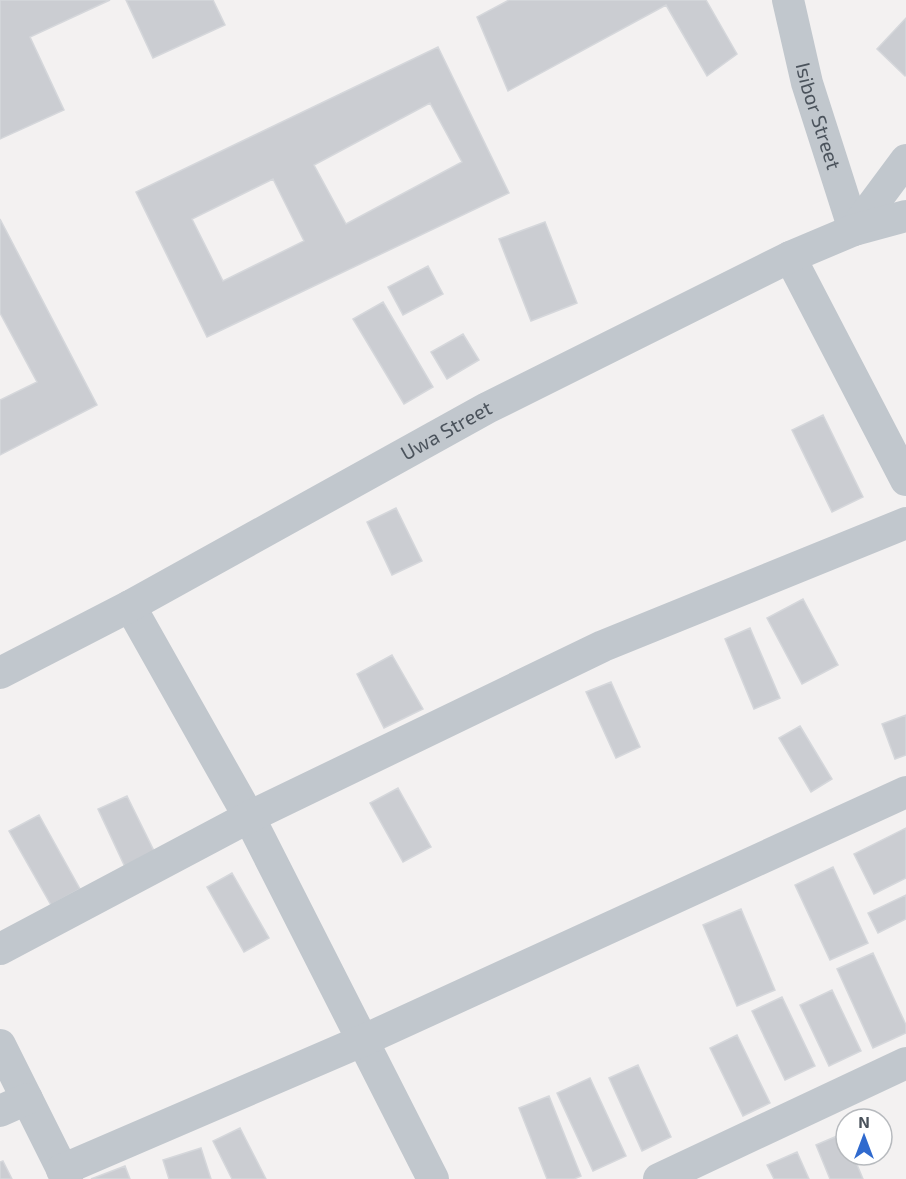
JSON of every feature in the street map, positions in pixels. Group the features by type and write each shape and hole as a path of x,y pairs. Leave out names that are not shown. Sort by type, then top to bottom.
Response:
{"street":[{"name":"Isibor Street","path":"788,0 807,83 854,230"},
{"path":"854,230 906,160"},
{"name":"Uwa Street","path":"0,673 130,606 487,408 790,257 854,230 906,216"},
{"path":"790,257 906,480"},
{"path":"0,949 249,817 603,646 906,523"},
{"path":"130,606 249,817 433,1179"},
{"path":"0,1045 14,1105 65,1174 906,792"},
{"path":"660,1179 906,1064"}],"building":[{"path":"0,0 110,0 30,37 64,110 0,139"},
{"path":"126,0 213,0 225,25 153,58"},
{"path":"509,0 706,0 737,54 707,76 666,5 508,91 477,17"},
{"path":"906,18 906,75 905,76 877,49"},
{"path":"438,47 509,193 207,337 136,192","holes":["430,103 462,162 346,224 314,165","273,179 304,241 223,281 192,219"]},
{"path":"0,219 97,405 0,455 0,400 37,382 0,313"},
{"path":"545,222 577,303 531,321 499,239"},
{"path":"428,266 443,294 403,315 388,287"},
{"path":"383,302 433,387 404,404 353,319"},
{"path":"463,334 479,360 447,379 431,352"},
{"path":"823,415 863,497 832,512 792,430"},
{"path":"396,508 422,561 392,575 367,522"},
{"path":"803,599 838,665 802,684 767,618"},
{"path":"750,628 780,698 754,709 725,639"},
{"path":"392,655 423,709 384,728 357,674"},
{"path":"611,682 640,747 616,758 586,692"},
{"path":"906,715 906,755 895,759 882,724"},
{"path":"800,726 832,779 811,792 779,738"},
{"path":"398,788 431,847 403,862 370,803"},
{"path":"127,796 155,853 125,867 98,809"},
{"path":"39,815 80,889 51,905 9,831"},
{"path":"906,828 906,878 874,894 854,854"},
{"path":"833,867 868,943 830,960 795,885"},
{"path":"232,873 269,938 244,952 207,887"},
{"path":"906,895 906,919 878,933 868,913"},
{"path":"741,909 775,990 737,1006 703,925"},
{"path":"873,953 906,1025 906,1033 873,1048 837,969"},
{"path":"832,990 861,1051 829,1066 800,1005"},
{"path":"782,997 815,1066 785,1080 752,1011"},
{"path":"737,1035 770,1103 743,1116 710,1048"},
{"path":"638,1065 671,1137 642,1151 609,1078"},
{"path":"590,1078 626,1156 593,1171 557,1093"},
{"path":"549,1096 581,1176 574,1179 547,1179 519,1108"},
{"path":"240,1128 266,1179 232,1179 213,1141"},
{"path":"834,1137 834,1167 858,1167 863,1179 830,1179 816,1145"},
{"path":"201,1148 211,1179 169,1179 163,1160"},
{"path":"797,1152 809,1179 774,1179 767,1165"},
{"path":"3,1161 12,1179 0,1179 0,1162"},
{"path":"125,1166 130,1179 91,1179"}]}
